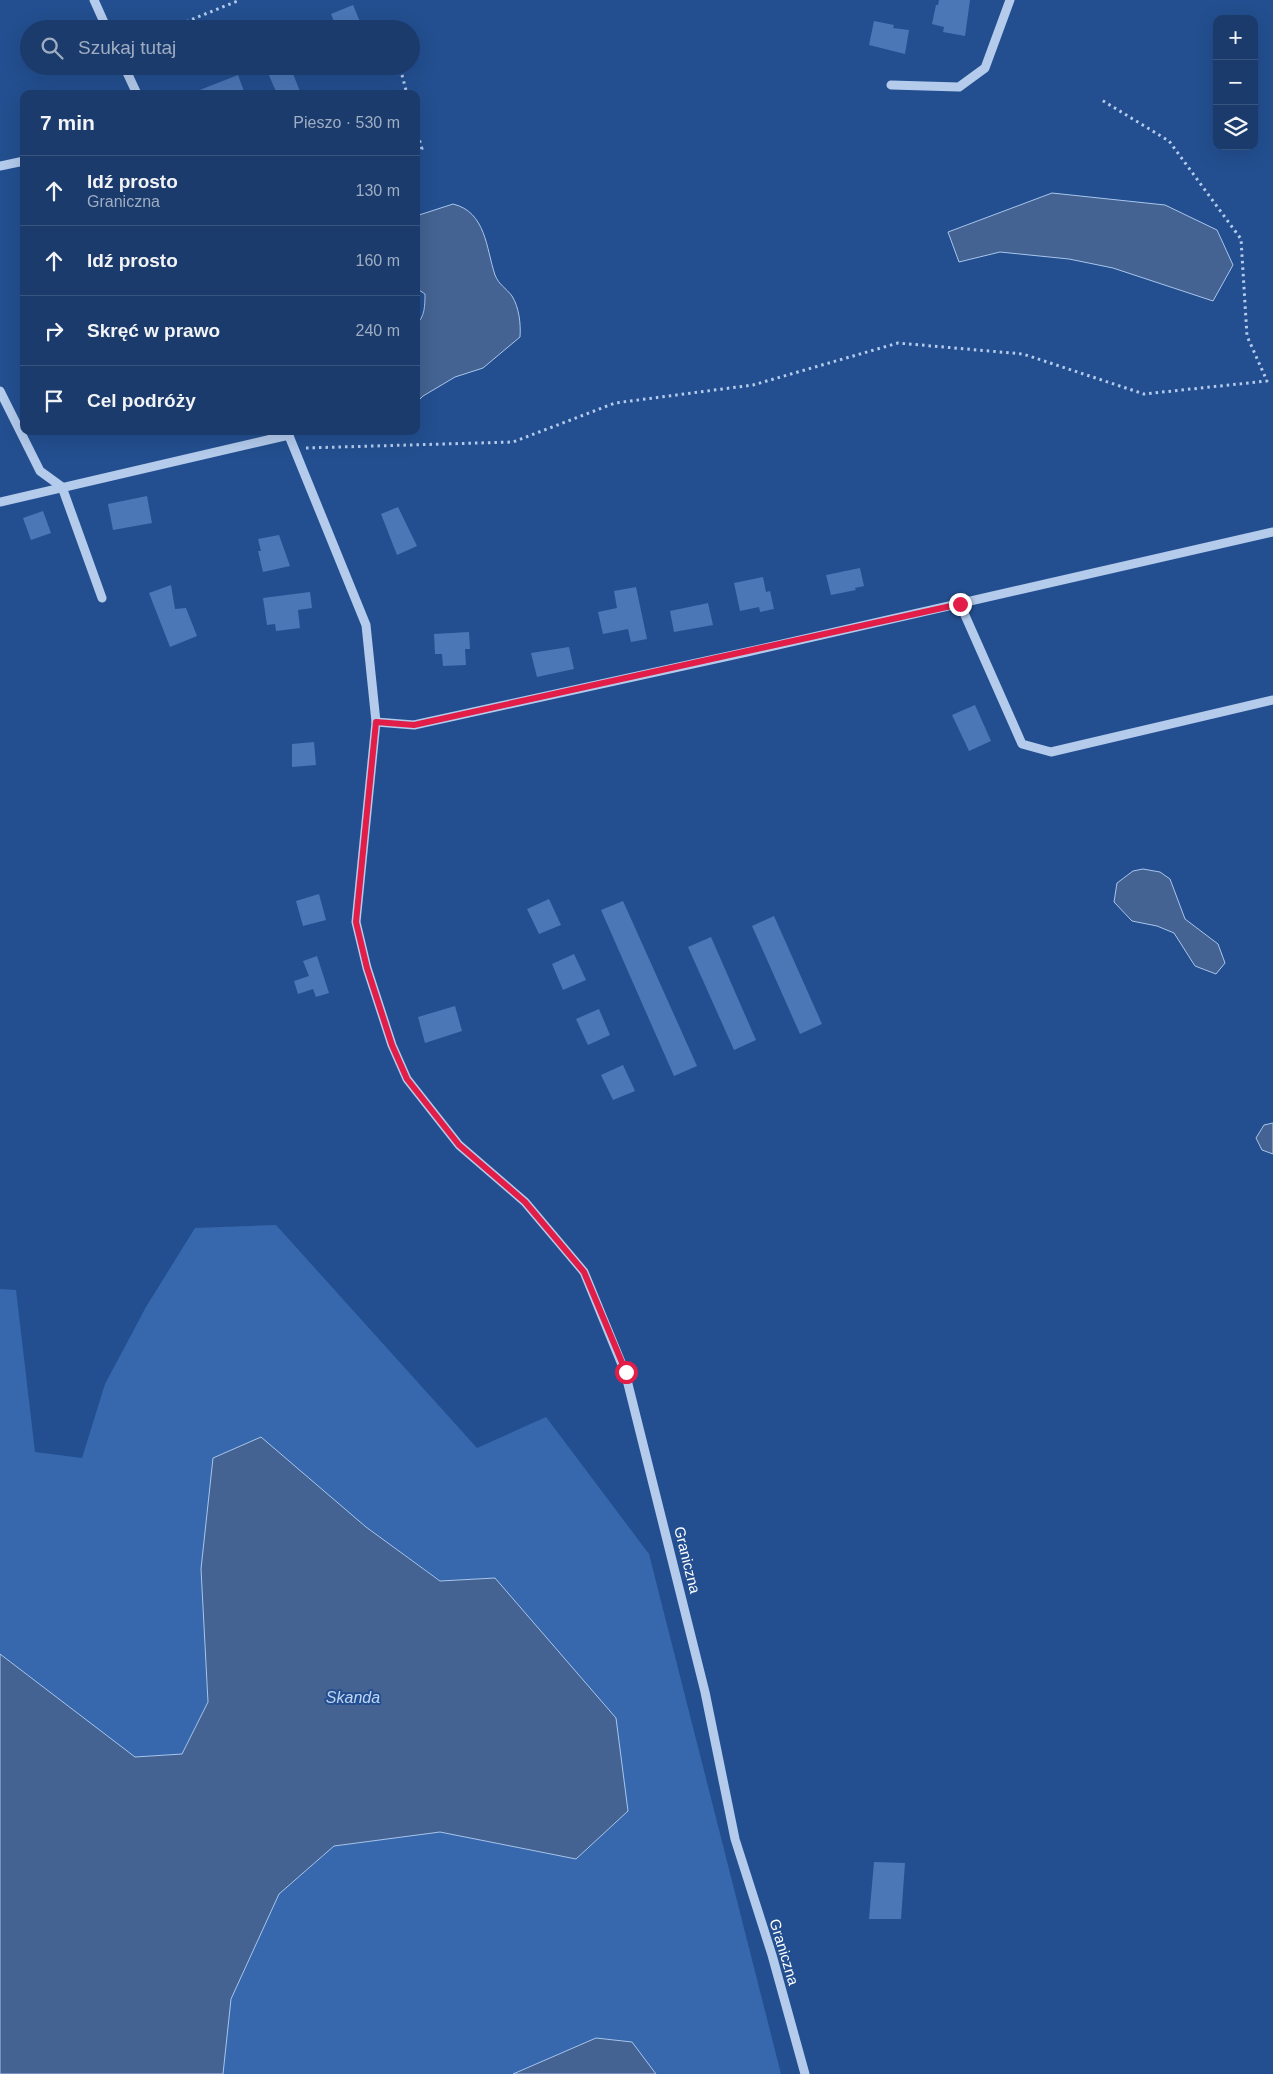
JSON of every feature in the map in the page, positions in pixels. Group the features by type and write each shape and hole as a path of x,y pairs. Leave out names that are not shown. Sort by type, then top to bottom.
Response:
{"street":[{"path":"94,0 103,20"},
{"path":"891,85 959,87 985,68 1010,0"},
{"path":"128,75 135,90"},
{"path":"0,166 20,162"},
{"path":"0,391 20,431"},
{"path":"22,435 40,471 62,487 102,598"},
{"path":"0,502 280,435"},
{"name":"Graniczna","path":"289,435 366,625 376,722 356,922 367,968 392,1045 407,1079 459,1145 525,1202 584,1272 626,1372 705,1692 735,1839 772,1955 805,2074"},
{"path":"376,722 414,725 960,604 1273,532"},
{"path":"960,604 1022,744 1051,752 1273,700"}],"path":[{"path":"190,20 240,0"},
{"path":"402,75 406,90"},
{"path":"295,449 513,442 615,403 753,384 898,342 1023,354 1144,394 1267,381 1248,336 1241,240 1169,141 1100,99"}],"shaded area":[{"path":"276,1225 477,1448 546,1417 649,1554 781,2074 656,2074 632,2042 596,2038 513,2074 223,2074 231,1999 279,1894 334,1846 440,1832 576,1859 495,1578 441,1581 366,1527 201,1569 208,1702 182,1754 135,1757 0,1654 0,1289 16,1290 35,1452 82,1458 105,1384 146,1307 195,1228"}],"water":[{"path":"1052,193 1165,205 1217,230 1233,265 1213,301 1113,268 1069,259 1000,252 959,262 948,232"},
{"path":"453,204 464,208 472,215 483,232 495,275 512,296 518,310 520,337 483,368 455,377 420,399 420,320 425,306 425,294 420,291 420,215"},
{"path":"1143,869 1160,872 1170,879 1185,919 1218,944 1225,963 1216,974 1195,966 1174,933 1157,926 1132,921 1114,902 1117,883 1133,871"},
{"path":"1273,1123 1273,1154 1262,1150 1256,1138 1264,1125"},
{"name":"Skanda","path":"261,1437 366,1527 440,1581 495,1578 616,1718 628,1811 576,1859 440,1832 334,1846 279,1894 231,1999 223,2074 0,2074 0,1654 135,1757 182,1754 208,1702 201,1569 213,1458"},
{"path":"596,2038 632,2042 656,2074 513,2074"}],"building":[{"path":"939,0 970,0 965,36 943,32 944,27 932,24"},
{"path":"353,5 359,20 333,20 331,14"},
{"path":"874,21 894,25 893,28 909,30 905,54 869,45"},
{"path":"238,75 244,90 200,90"},
{"path":"269,75 294,75 299,90 275,90"},
{"path":"147,496 152,523 113,530 108,504"},
{"path":"398,507 417,546 397,555 381,514"},
{"path":"43,511 51,533 31,540 23,518"},
{"path":"279,535 290,566 263,572 258,551 261,551 258,539"},
{"path":"860,568 864,586 855,588 856,590 831,595 826,575"},
{"path":"763,577 766,592 770,591 774,609 760,612 759,607 740,611 734,583"},
{"path":"171,585 175,609 186,608 197,636 170,647 149,593"},
{"path":"636,587 647,639 631,642 628,629 603,634 598,612 617,608 614,591"},
{"path":"310,592 312,608 298,610 300,628 276,631 275,624 267,625 263,598"},
{"path":"708,603 713,625 674,632 670,611"},
{"path":"469,632 470,649 465,649 466,665 443,666 442,654 435,654 434,634"},
{"path":"569,647 574,669 537,677 531,653"},
{"path":"975,705 991,741 969,751 952,715"},
{"path":"314,742 316,765 292,767 292,744"},
{"path":"319,894 326,920 303,926 296,901"},
{"path":"549,899 561,925 539,934 527,909"},
{"path":"623,901 697,1066 674,1076 601,910"},
{"path":"774,916 822,1024 800,1034 752,926"},
{"path":"711,937 756,1040 734,1050 688,947"},
{"path":"574,954 586,980 563,990 552,964"},
{"path":"317,956 329,993 316,997 313,989 298,994 294,981 309,976 303,961"},
{"path":"455,1006 462,1031 425,1043 418,1017"},
{"path":"599,1009 610,1035 588,1045 576,1019"},
{"path":"623,1065 635,1091 613,1100 601,1075"},
{"path":"874,1862 905,1863 901,1919 869,1919"}],"route":[{"path":"626,1372 584,1272 525,1202 459,1145 407,1079 392,1045 367,968 356,922 376,722 414,725 960,604"}]}
